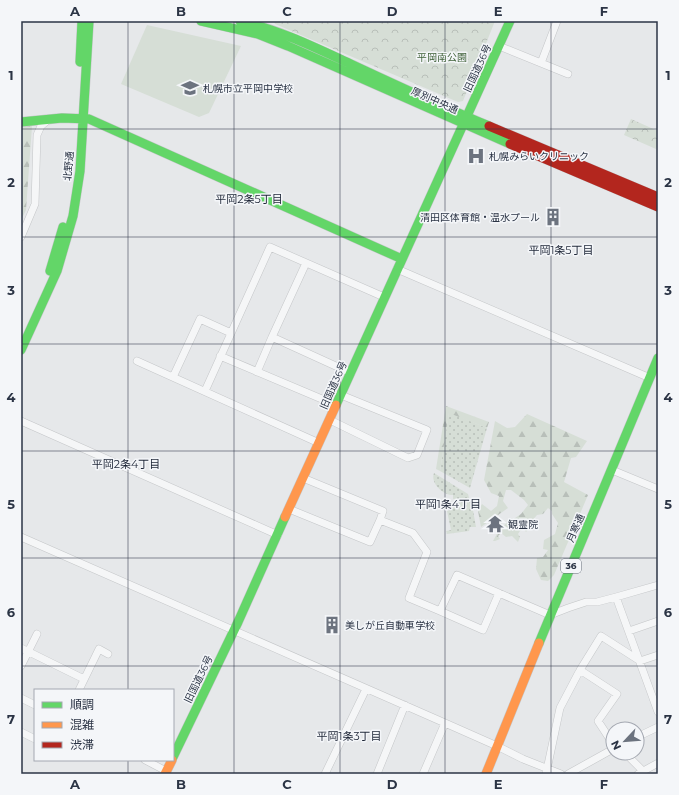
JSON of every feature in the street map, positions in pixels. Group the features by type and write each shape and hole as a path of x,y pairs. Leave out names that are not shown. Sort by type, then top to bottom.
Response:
{"main road":[{"name":"北野通","path":"21,350 64,253 73,216 80,171 82,21"},
{"name":"北野通","path":"80,119 89,21"},
{"name":"厚別中央通","path":"201,21 261,27"},
{"name":"厚別中央通","path":"240,21 261,27 288,46 465,120 658,197"},
{"name":"旧国道36号","path":"174,755 278,535 384,297 510,21"},
{"path":"21,122 89,119 402,259"},
{"name":"厚別中央通","path":"465,120 658,207"},
{"name":"月寒通","path":"486,774 550,615 658,358"},
{"path":"166,772 172,761"}],"street":[{"path":"541,63 557,21"},
{"path":"499,46 568,74"},
{"path":"21,237 35,204 37,132 48,120"},
{"path":"205,391 270,247 384,297"},
{"path":"257,372 306,263"},
{"path":"398,269 650,378"},
{"path":"173,377 200,320 231,333"},
{"path":"272,337 350,373"},
{"path":"220,356 336,405"},
{"path":"138,361 319,443"},
{"path":"330,420 408,458 417,455 428,430 341,395"},
{"path":"21,421 278,535"},
{"path":"612,470 658,489"},
{"path":"289,509 370,542 380,520 383,511 303,478"},
{"path":"380,520 413,533 427,552 409,598 483,630 499,593"},
{"path":"21,537 366,689 445,722 546,771 561,774"},
{"path":"440,611 457,575 550,615 586,602 597,602 658,585"},
{"path":"616,597 640,661 655,691 658,712"},
{"path":"629,631 658,621"},
{"path":"21,666 37,634"},
{"path":"546,771 560,708 580,670 601,636 640,661"},
{"path":"21,648 84,679"},
{"path":"79,689 99,649 108,654"},
{"path":"640,661 658,655"},
{"path":"580,670 617,694 598,721 605,732"},
{"path":"325,774 366,689"},
{"path":"21,698 34,704"},
{"path":"377,774 405,705"},
{"path":"423,774 445,722"},
{"path":"645,733 658,727"},
{"path":"21,732 34,738"},
{"path":"568,774 605,753"},
{"path":"147,761 166,772"},
{"path":"631,761 642,773 658,763"}],"green space":[{"name":"平岡南公園","path":"274,21 495,21 463,101 458,102 275,24"},
{"path":"147,25 241,46 209,113 199,117 121,84"},
{"path":"631,119 658,131 658,144 656,149 624,135"},
{"path":"32,126 26,210 21,220 21,127"},
{"path":"446,406 489,422 487,428 449,413 440,471 436,469"},
{"path":"449,412 487,428 470,488 440,471"},
{"path":"527,414 587,441 576,457 571,458 564,482 588,495 554,575 548,581 541,580 536,569 537,558 543,557 548,550 543,549 544,540 555,534 558,523 552,514 552,511 548,508 543,514 537,515 531,522 530,527 526,532 524,529 520,531 518,534 520,537 518,542 512,536 506,537 501,533 498,536 500,539 493,541 500,528 521,514 528,505 524,500 511,490 506,490 503,501 508,508 481,527 478,511 482,504 491,511 497,506 499,496 491,493 484,480 495,421 507,428 515,427"},
{"path":"434,473 468,494 469,498 453,499 453,495 445,493 438,488 434,481"},
{"path":"471,499 476,527 470,527 469,531 447,534 446,531 451,530 447,511 450,510 449,506 453,506 453,501"}],"traffic: fast":[{"path":"80,62 82,21"},
{"path":"21,350 57,271 73,216 80,171 89,21"},
{"path":"201,21 258,34 510,144"},
{"path":"240,21 269,29 298,40 489,126"},
{"path":"336,405 510,21"},
{"path":"21,122 62,118 89,119 402,259"},
{"path":"50,271 63,227"},
{"path":"539,643 658,358"},
{"path":"174,755 238,622 285,517"}],"traffic: slow":[{"path":"285,517 336,405"},
{"path":"486,774 539,643"},
{"path":"165,774 172,761"}],"traffic: jam":[{"path":"489,126 658,197"},
{"path":"510,144 658,207"}],"place":[{"name":"札幌市立平岡中学校","path":"190,88"},
{"name":"札幌みらいクリニック","path":"476,156"},
{"name":"清田区体育館・温水プール","path":"553,217"},
{"name":"観霊院","path":"495,524"},
{"name":"美しが丘自動車学校","path":"332,625"}],"district":[{"name":"平岡2条5丁目","path":"249,199"},
{"name":"平岡1条5丁目","path":"561,250"},
{"name":"平岡2条4丁目","path":"126,464"},
{"name":"平岡1条4丁目","path":"448,504"},
{"name":"平岡1条3丁目","path":"349,736"}]}
